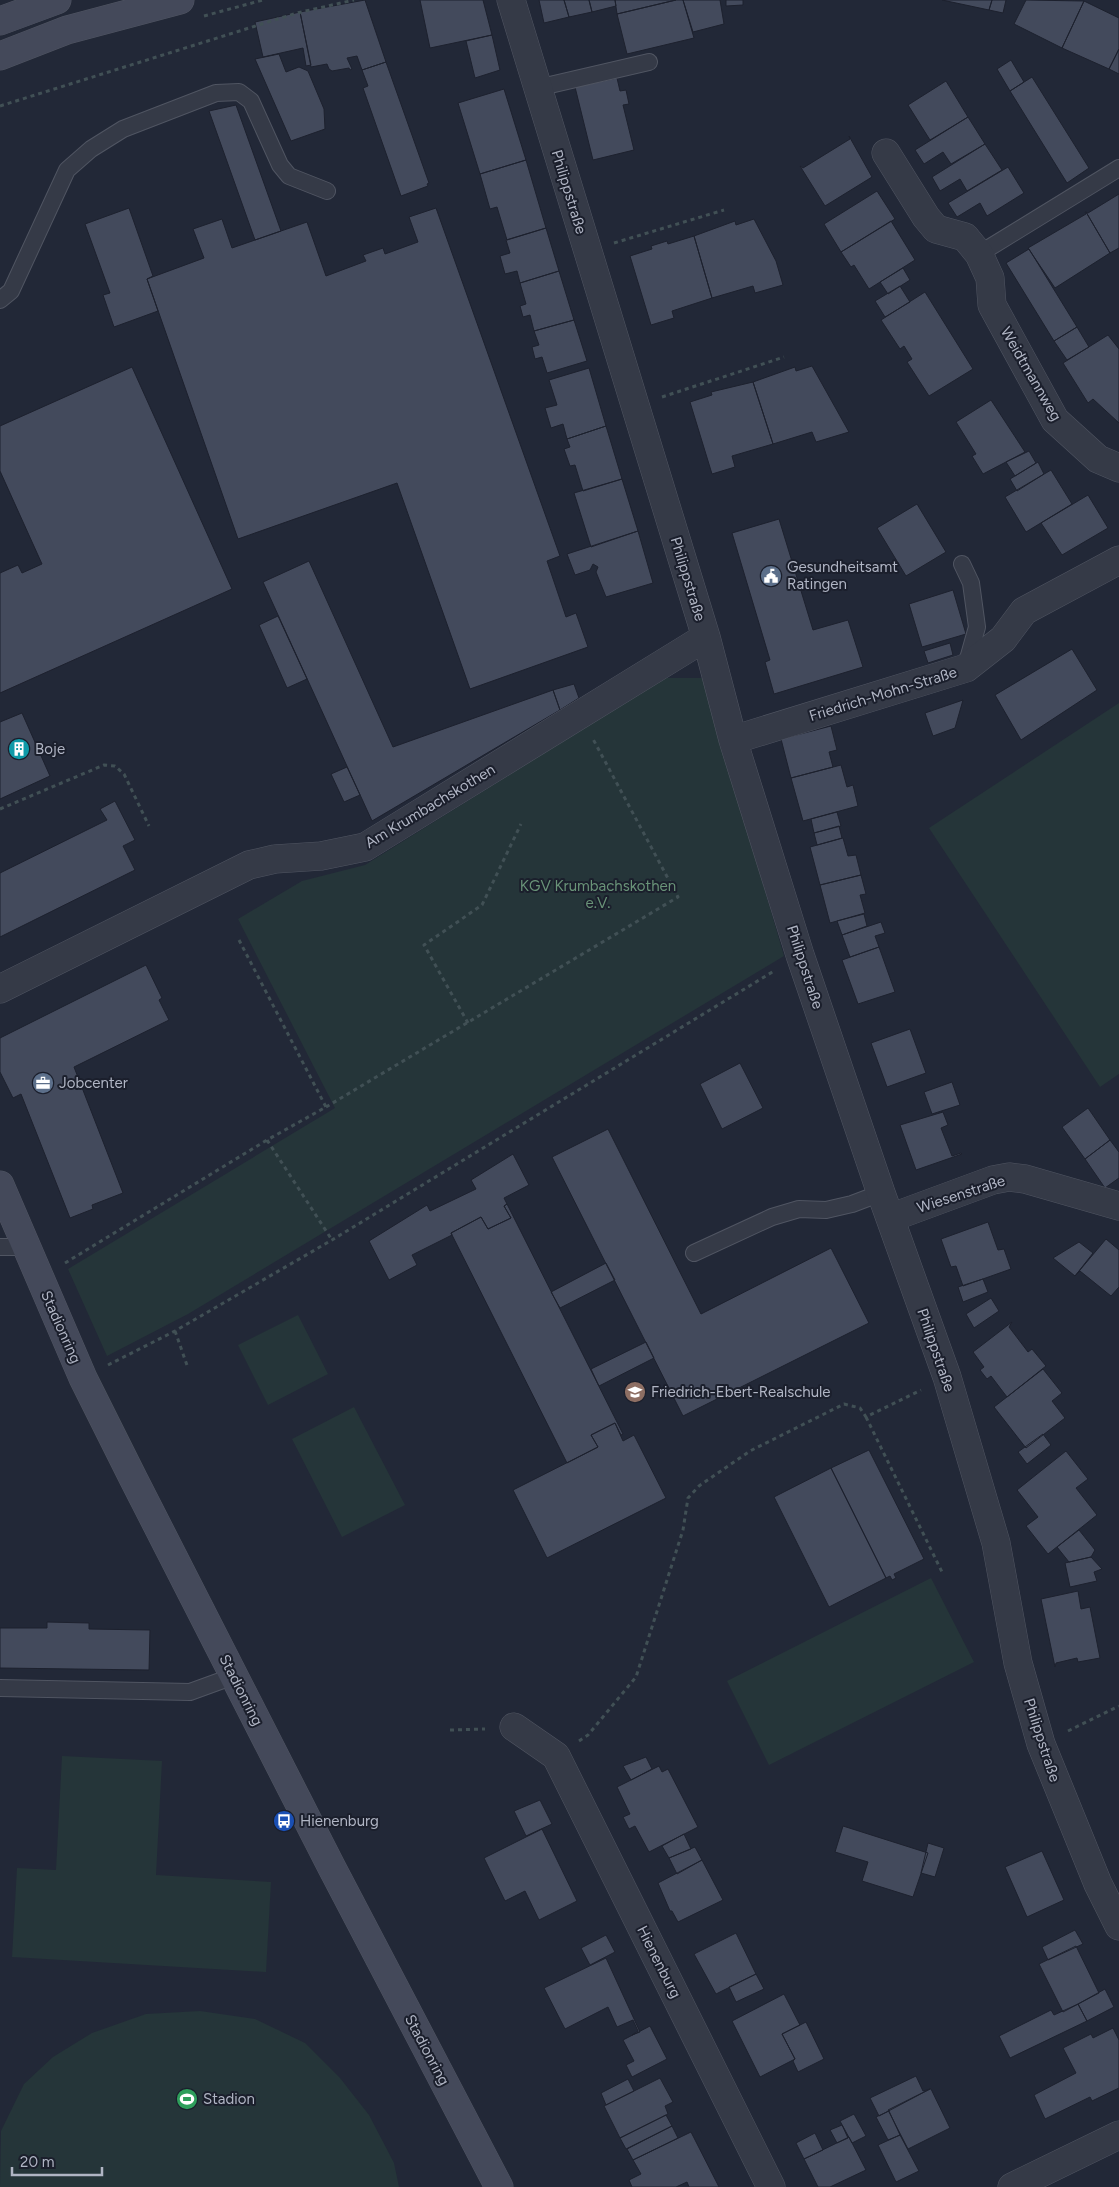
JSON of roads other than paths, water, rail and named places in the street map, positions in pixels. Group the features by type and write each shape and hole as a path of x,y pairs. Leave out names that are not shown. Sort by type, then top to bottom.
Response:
{"main road":[{"path":"0,21 57,0"},
{"path":"0,56 67,30 180,0"},
{"name":"Stadionring","path":"0,1185 13,1247 40,1278 84,1378 234,1676 499,2187"}],"street":[{"name":"Philippstraße","path":"511,0 706,637 733,740 800,955 885,1206 947,1377 996,1543 1018,1663 1041,1744 1098,1884 1119,1926"},
{"name":"Weidtmannweg","path":"886,154 926,217 936,229 965,237 979,254 990,278 992,305 1055,420 1098,459 1119,468"},
{"name":"Friedrich-Mohn-Straße","path":"733,740 966,668 1003,639 1024,611 1119,560"},
{"name":"Am Krumbachskothen","path":"0,989 249,864 275,859 321,856 365,847 706,637"},
{"name":"Wiesenstraße","path":"885,1206 1009,1177 1025,1179 1119,1206"},
{"name":"Hienenburg","path":"514,1727 556,1756 771,2187"},
{"path":"1012,2187 1119,2135"}],"lane":[{"path":"537,88 648,62"},
{"path":"0,300 11,291 68,170 92,149 123,129 216,93 239,92 251,101 280,165 289,176 327,190"},
{"path":"979,254 1119,168"},
{"path":"962,564 972,583 977,627 966,668"},
{"path":"694,1253 772,1216 799,1209 826,1210 852,1204 885,1206"},
{"path":"0,1688 190,1692 234,1676"}],"place":[{"name":"Gesundheitsamt Ratingen","path":"771,576"},
{"name":"Boje","path":"19,749"},
{"name":"Jobcenter","path":"43,1083"},
{"name":"Friedrich-Ebert-Realschule","path":"635,1392"},
{"name":"Hienenburg","path":"284,1821"},
{"name":"Stadion","path":"187,2099"}],"park label":[{"name":"KGV Krumbachskothen e.V.","path":"598,894"}]}
